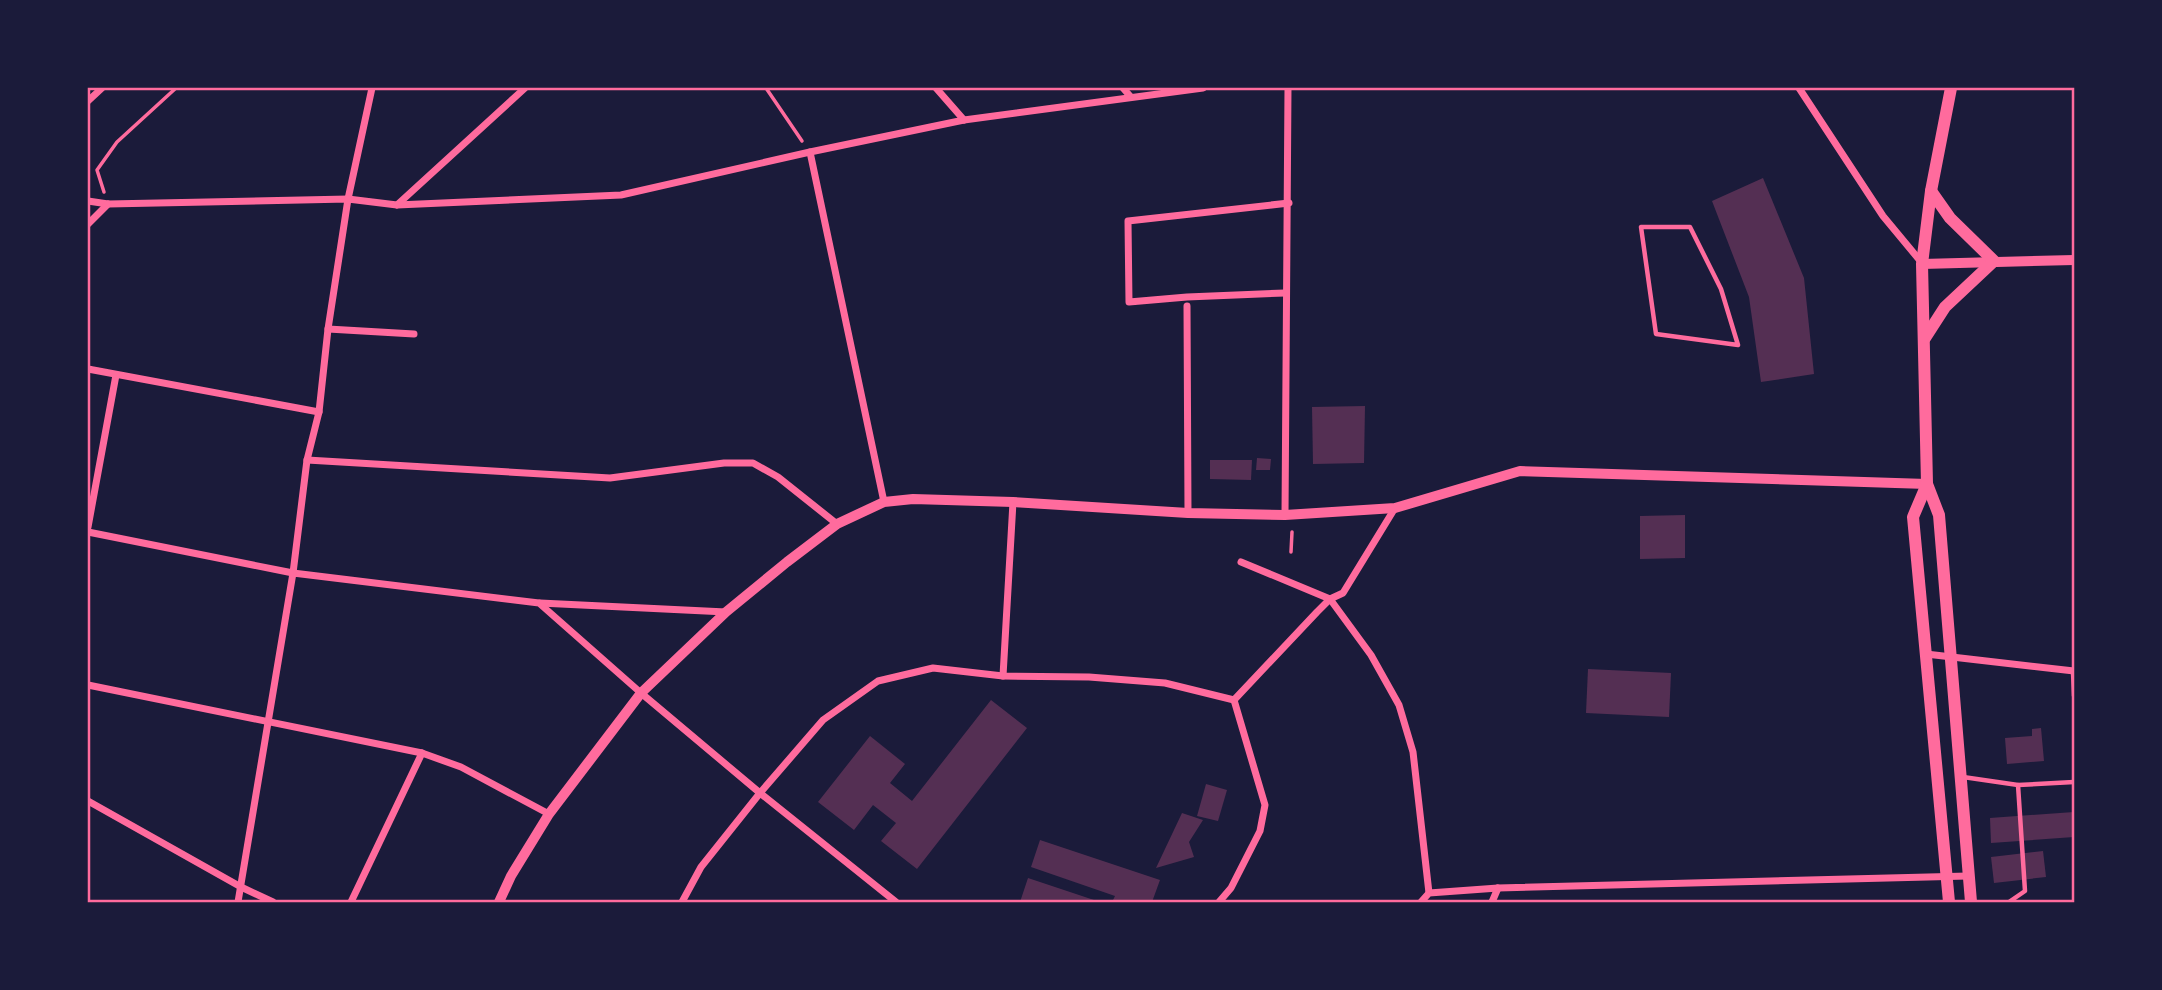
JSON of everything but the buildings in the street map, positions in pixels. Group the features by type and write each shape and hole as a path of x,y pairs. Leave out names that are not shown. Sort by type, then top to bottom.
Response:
{"main road":[{"path":"1951,88 1931,191 1922,264 1927,484 1939,515 1971,902"},
{"path":"1925,338 1945,307 1994,261 1950,218 1931,191"},
{"path":"1927,484 1913,517 1949,902"}],"street":[{"path":"88,101 102,88"},
{"path":"238,902 293,573 307,460 319,412 328,328 348,199 372,88"},
{"path":"397,205 525,88"},
{"path":"936,88 964,120"},
{"path":"1123,88 1130,96"},
{"path":"88,201 108,204 348,199 397,205 621,195 964,120 1203,88"},
{"path":"1284,515 1289,88"},
{"path":"1799,88 1883,216 1922,264 2074,260"},
{"path":"810,152 884,502"},
{"path":"1285,293 1129,302 1129,221 1289,203"},
{"path":"88,224 108,204"},
{"path":"1187,306 1188,513"},
{"path":"328,328 414,334"},
{"path":"88,369 319,412"},
{"path":"116,375 88,529 293,573 539,603 726,612"},
{"path":"307,460 610,478 724,463 752,463 778,477 838,524"},
{"path":"499,902 511,876 549,814 641,693 726,612 838,524 884,502 913,499 1013,502 1188,513 1284,515 1395,508 1520,471 1927,484"},
{"path":"1003,676 1013,502"},
{"path":"1234,700 1330,599 1343,593 1395,508"},
{"path":"1241,562 1330,599 1371,655 1399,705 1413,752 1429,893 1422,902"},
{"path":"539,603 760,793 896,902"},
{"path":"1926,654 2074,671"},
{"path":"682,902 701,867 823,720 878,681 933,668 1003,676 1089,677 1165,683 1234,700"},
{"path":"88,685 422,753 461,767 549,814"},
{"path":"1220,902 1231,888 1260,831 1265,806 1234,700"},
{"path":"351,902 422,753"},
{"path":"88,801 241,887 273,902"},
{"path":"1429,893 1499,888 1968,876"},
{"path":"1492,902 1499,888"}],"lane":[{"path":"1642,227 1690,227 1721,289 1738,345 1656,334 1642,227"},
{"path":"2074,671 2074,696"},
{"path":"1961,777 2018,785 2074,782"},
{"path":"2009,902 2025,891 2018,785"}],"path":[{"path":"108,204 97,170 117,142 176,88"},
{"path":"766,88 810,152"},
{"path":"1291,552 1292,532"}]}
